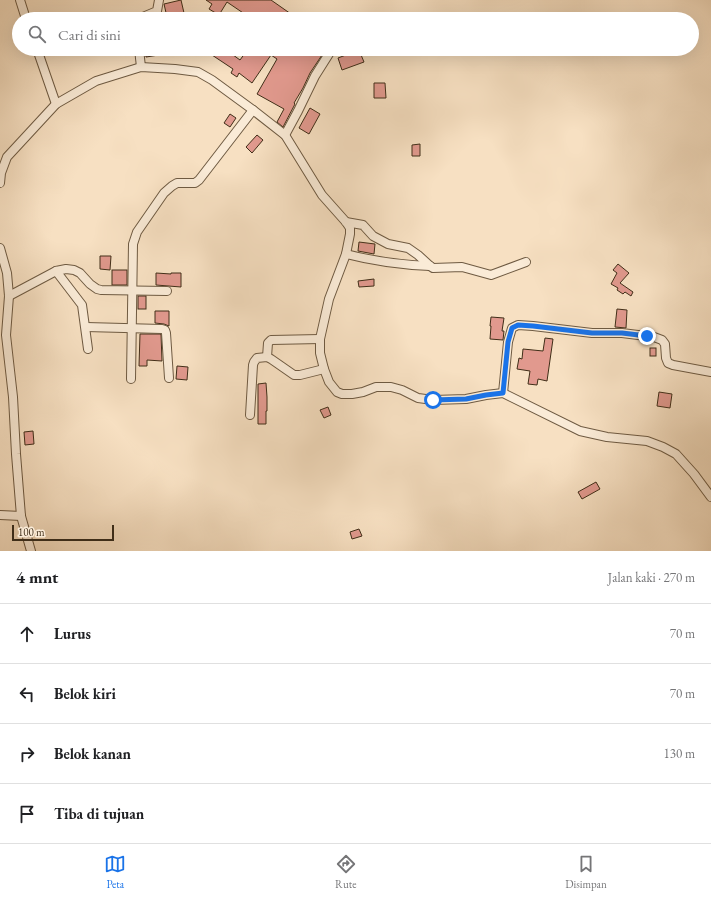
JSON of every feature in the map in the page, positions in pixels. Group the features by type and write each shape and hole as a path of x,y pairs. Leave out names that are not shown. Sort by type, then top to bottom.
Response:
{"street":[{"path":"20,0 24,12"},
{"path":"155,12 157,11 159,0"},
{"path":"39,56 56,104"},
{"path":"140,56 142,67"},
{"path":"284,135 298,111 315,76 328,56"},
{"path":"0,183 1,168 7,157 56,104 96,81 142,67 198,72 212,80 284,135 322,195 350,228 346,254 328,299 320,340 320,353 324,369 329,382 337,392 342,394 352,394 376,387 391,387 402,390 418,398 433,400 466,399 503,393 580,432 607,437 646,441 663,447 676,454 694,474 711,497"},
{"path":"131,379 133,244 137,232 164,193 172,186 177,183 194,183 199,180 252,110"},
{"path":"346,222 363,226 373,236 388,244 408,248 430,266"},
{"path":"0,248 7,273 9,296 4,317 3,337 13,392 21,516 31,551"},
{"path":"346,254 361,258 408,265 438,268 462,267 491,275 526,262"},
{"path":"9,296 56,271 66,269 74,270 80,273 90,284 101,290 168,290"},
{"path":"56,271 82,305 88,349"},
{"path":"503,393 508,342 512,328 518,325 592,333 622,333 654,337 662,340 665,344 668,363 711,372"},
{"path":"86,327 165,330 169,378"},
{"path":"267,357 268,343 271,340 320,340"},
{"path":"250,415 254,362 257,358 267,357 294,375 300,376 324,369"},
{"path":"0,515 21,516"}],"building":[{"path":"181,0 184,12 166,12 164,4"},
{"path":"206,0 271,0 288,12 242,12 227,2 221,12 214,12 209,9 212,4"},
{"path":"214,56 235,56 240,60 243,56 270,56 252,83 239,73 237,77 231,73 233,69"},
{"path":"272,56 321,56 310,73 283,127 277,122 284,109 257,94 277,59"},
{"path":"343,56 362,56 364,62 342,70 338,58"},
{"path":"374,83 385,83 386,98 374,98"},
{"path":"310,108 320,114 309,134 299,128"},
{"path":"230,114 236,118 230,127 224,123"},
{"path":"257,135 263,140 252,153 246,147"},
{"path":"420,144 420,156 412,156 412,145"},
{"path":"359,242 375,244 374,254 358,251"},
{"path":"100,256 111,256 110,270 100,269"},
{"path":"618,264 629,273 620,283 633,292 631,296 625,292 623,294 617,290 618,288 611,284 617,273 613,270"},
{"path":"112,270 127,270 127,285 112,285"},
{"path":"156,273 181,273 181,287 156,285"},
{"path":"374,279 374,286 359,287 358,281"},
{"path":"138,296 146,296 146,309 138,309"},
{"path":"617,309 627,310 626,328 615,327"},
{"path":"155,311 169,311 169,326 155,323"},
{"path":"491,317 504,318 502,331 504,331 503,340 490,339"},
{"path":"140,334 161,334 162,361 147,360 147,366 139,366"},
{"path":"545,338 553,339 547,381 538,379 537,385 528,384 530,371 517,369 519,358 522,359 523,349 543,351"},
{"path":"650,348 656,348 656,356 650,356"},
{"path":"177,366 188,367 187,380 176,379"},
{"path":"266,383 266,424 258,424 258,384"},
{"path":"659,392 672,394 670,408 657,406"},
{"path":"328,407 331,415 324,418 320,410"},
{"path":"33,431 34,444 25,445 24,432"},
{"path":"596,482 600,489 582,499 578,492"},
{"path":"359,529 362,536 352,539 350,532"}],"route":[{"path":"433,400 466,399 503,393 508,342 512,328 518,325 592,333 622,333 647,336"}]}
